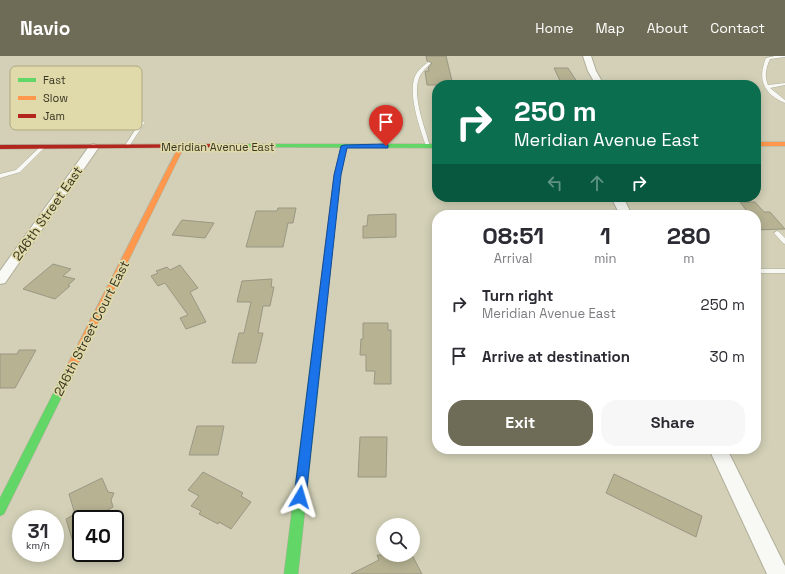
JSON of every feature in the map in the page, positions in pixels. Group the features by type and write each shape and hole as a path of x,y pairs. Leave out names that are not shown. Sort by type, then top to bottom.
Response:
{"street":[{"path":"587,56 592,71 597,80"},
{"path":"761,144 785,144"},
{"path":"291,574 337,175 344,146"},
{"name":"Meridian Avenue East","path":"0,147 432,146"},
{"name":"246th Street East","path":"0,280 94,147"},
{"name":"246th Street Court East","path":"0,510 181,147"},
{"path":"720,454 778,574"}],"lane":[{"path":"785,56 768,58 763,68 762,78 766,87 785,102"},
{"path":"429,63 423,68 416,81 421,126 432,144"},
{"path":"766,87 785,84"},
{"path":"126,147 137,130"},
{"path":"0,176 18,171 43,147"},
{"path":"777,233 785,242"},
{"path":"761,271 785,271"}],"building":[{"path":"426,56 446,56 452,80 432,80 432,85 427,85 425,71 429,71 428,68 432,63 427,61"},
{"path":"554,68 568,68 576,80 560,80"},
{"path":"740,202 755,202 764,212 770,212 785,229 761,230 761,210 746,210"},
{"path":"278,208 296,208 293,223 288,223 283,247 246,247 256,211 277,211"},
{"path":"396,214 396,237 363,238 363,226 367,226 368,215"},
{"path":"182,220 214,223 205,238 172,235"},
{"path":"53,264 71,269 63,276 75,279 68,285 70,286 55,299 23,289"},
{"path":"180,265 198,288 190,292 206,322 186,329 180,318 188,315 165,283 158,286 151,276 158,273 156,271 167,267 170,270"},
{"path":"272,279 271,287 274,287 270,306 263,306 258,333 263,333 256,363 232,363 239,333 244,333 251,302 237,302 242,281"},
{"path":"363,323 388,323 388,330 391,330 391,384 374,384 375,371 366,371 366,355 360,355 361,339 363,339"},
{"path":"19,350 36,350 15,388 0,388 0,354 17,354"},
{"path":"197,426 224,426 218,455 189,455"},
{"path":"360,437 387,437 386,477 358,477"},
{"path":"203,472 243,493 241,496 251,502 231,529 219,522 218,524 199,514 201,511 191,506 199,496 188,490"},
{"path":"614,474 702,516 696,537 606,493"},
{"path":"102,478 108,492 114,493 111,500 113,507 108,510 74,510 69,494"},
{"path":"72,516 72,539 66,519"},
{"path":"376,562 416,562 422,574 351,574"}],"traffic: fast":[{"path":"246,146 432,146"},
{"path":"291,574 319,334"},
{"path":"0,510 70,370"}],"traffic: slow":[{"path":"761,144 785,144"},
{"path":"70,370 181,147"},
{"path":"319,334 337,175 344,147"}],"traffic: jam":[{"path":"0,147 246,146"}],"route":[{"path":"300,497 337,175 344,146 386,146"}]}
